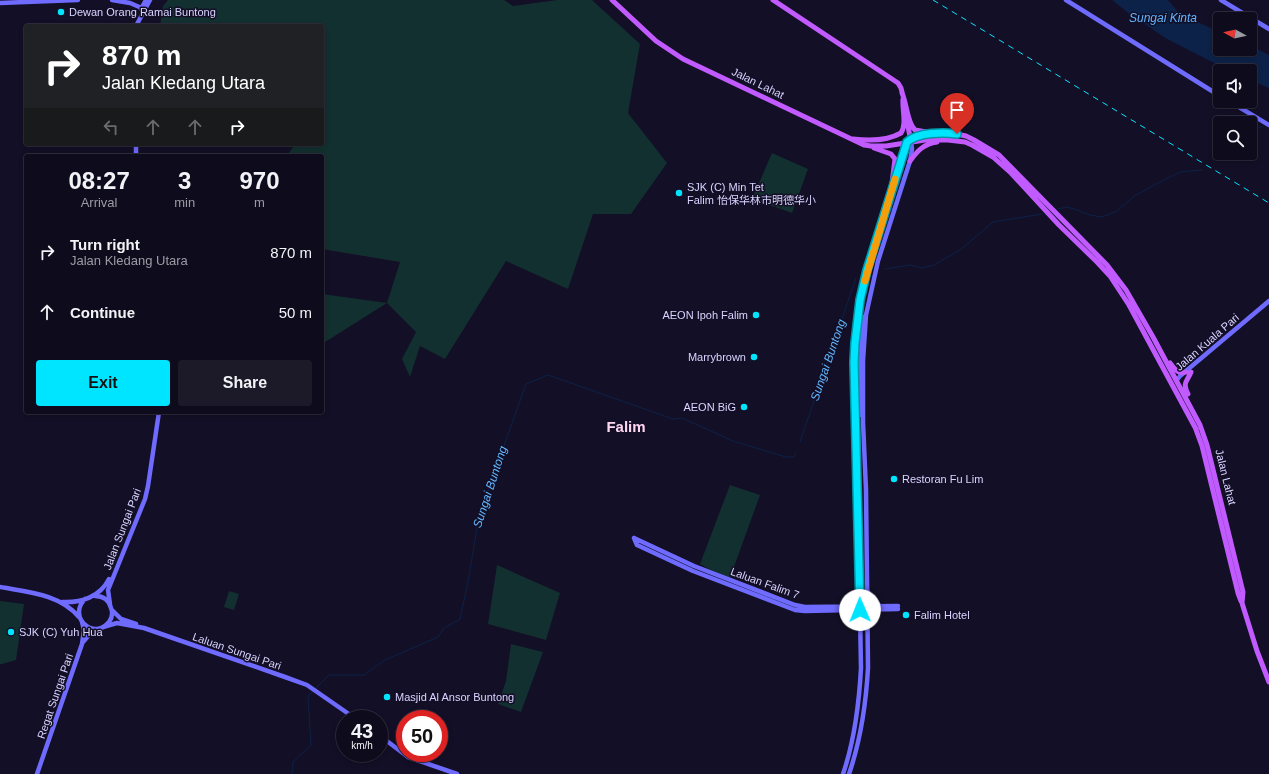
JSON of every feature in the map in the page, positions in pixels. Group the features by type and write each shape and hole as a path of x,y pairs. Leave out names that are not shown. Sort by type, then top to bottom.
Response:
{"main road":[{"path":"0,3 78,0"},
{"path":"112,0 130,3 143,8"},
{"path":"136,24 146,0"},
{"path":"143,8 150,0"},
{"name":"Jalan Lahat","path":"612,0 656,41 683,59 864,145 886,146 909,141 948,140 965,142 984,151 1010,173 1059,226 1110,276 1129,305 1146,339"},
{"path":"773,0 901,86 909,141 912,149 910,161 878,261 866,315 863,422 868,668 862,727 854,759 848,774"},
{"path":"1066,0 1213,92"},
{"path":"1221,0 1269,29"},
{"path":"902,93 913,129 932,133 951,133 966,136 999,155 1107,265 1126,290 1165,358 1177,380 1177,388 1198,427"},
{"path":"849,138 872,140 901,133 904,124 902,109 903,99"},
{"path":"1241,108 1269,125"},
{"path":"909,141 932,133"},
{"path":"910,161 924,146 948,140"},
{"path":"843,774 849,757 856,726 860,694 860,608 855,343 860,300 867,270 895,178 909,141"},
{"path":"871,146 888,152 894,156 895,163 891,191"},
{"path":"895,178 905,157 908,157 910,161"},
{"name":"Jalan Kuala Pari","path":"1177,380 1269,301"},
{"path":"1146,339 1152,345 1171,377 1177,380"},
{"path":"1146,339 1198,427"},
{"path":"1165,358 1178,372 1188,372 1184,386 1198,427"},
{"name":"Jalan Sungai Pari","path":"110,604 108,590 145,499 159,414"},
{"name":"Jalan Lahat","path":"1198,427 1207,445 1227,524 1243,592 1242,603 1256,651 1269,682"},
{"path":"93,596 102,590 108,581 136,516 148,480"},
{"name":"Laluan Falim 7","path":"634,538 694,566 795,605 805,607 898,608"},
{"path":"0,587 32,592 62,602 73,603 93,596 100,596 106,599 112,610 121,619 144,628"},
{"path":"859,588 848,608 856,616 860,625"},
{"path":"867,589 872,599 880,608 871,615 867,622"},
{"path":"79,617 80,607 86,598"},
{"path":"62,602 72,609 82,622 89,628 97,629"},
{"path":"82,644 86,638 97,629 103,627 110,620 112,610"},
{"name":"Regat Sungai Pari","path":"37,774 82,644 84,630 82,622"},
{"name":"Laluan Sungai Pari","path":"103,627 117,623 144,628 307,685 344,710"},
{"path":"388,742 408,757 458,774"}],"green space":[{"path":"168,0 504,0 513,6 557,0 592,0 640,44 628,113 667,163 631,214 593,214 568,289 506,261 445,359 420,346 410,377 402,359 416,332 387,303 400,262 324,249 324,154 288,154 294,146 324,146 324,24 160,24 163,6"},
{"path":"772,153 808,169 792,213 752,199"},
{"path":"324,294 387,303 324,343"},
{"path":"730,485 760,495 730,578 700,564"},
{"path":"497,565 560,593 546,640 488,624"},
{"path":"229,591 239,594 234,610 224,607"},
{"name":"SJK (C) Yuh Hua","path":"0,601 24,604 16,660 2,664 0,664"},
{"path":"511,644 543,652 521,712 498,704 506,681"}],"water":[{"name":"Sungai Kinta","path":"1112,0 1168,0 1179,13 1213,29 1213,56 1257,56 1257,49 1269,55 1269,88 1257,83 1257,64 1216,64 1167,39 1131,15"}],"waterway":[{"name":"Sungai Buntong","path":"1257,129 1263,126"},
{"name":"Sungai Buntong","path":"1058,209 1067,207 1090,215 1102,217 1117,211 1133,197 1180,172 1202,170"},
{"name":"Sungai Buntong","path":"885,269 910,265 922,268 934,265 960,250 993,222 1042,214"},
{"name":"Sungai Buntong","path":"800,442 856,278"},
{"name":"Sungai Buntong","path":"315,689 329,675 364,675 385,660 438,637 444,628 460,619 479,516 526,384 548,375 673,419 682,418 733,441 786,457 794,457 796,453"},
{"name":"Sungai Buntong","path":"292,774 293,762 311,745 308,696 313,691"}],"railway":[{"path":"933,0 1269,203"}],"slow traffic":[{"path":"865,281 895,179"}],"place":[{"name":"Dewan Orang Ramai Buntong","path":"61,12"},
{"name":"SJK (C) Min Tet Falim 怡保华林市明德华小","path":"679,193"},
{"name":"AEON Ipoh Falim","path":"756,315"},
{"name":"Marrybrown","path":"754,357"},
{"name":"AEON BiG","path":"744,407"},
{"name":"Restoran Fu Lim","path":"894,479"},
{"name":"Falim Hotel","path":"906,615"},
{"name":"SJK (C) Yuh Hua","path":"11,632"},
{"name":"Masjid Al Ansor Buntong","path":"387,697"}],"district":[{"name":"Falim","path":"626,427"}],"route":[{"path":"860,610 854,362 860,300 867,270 907,142 912,138 932,133 957,134"}]}
